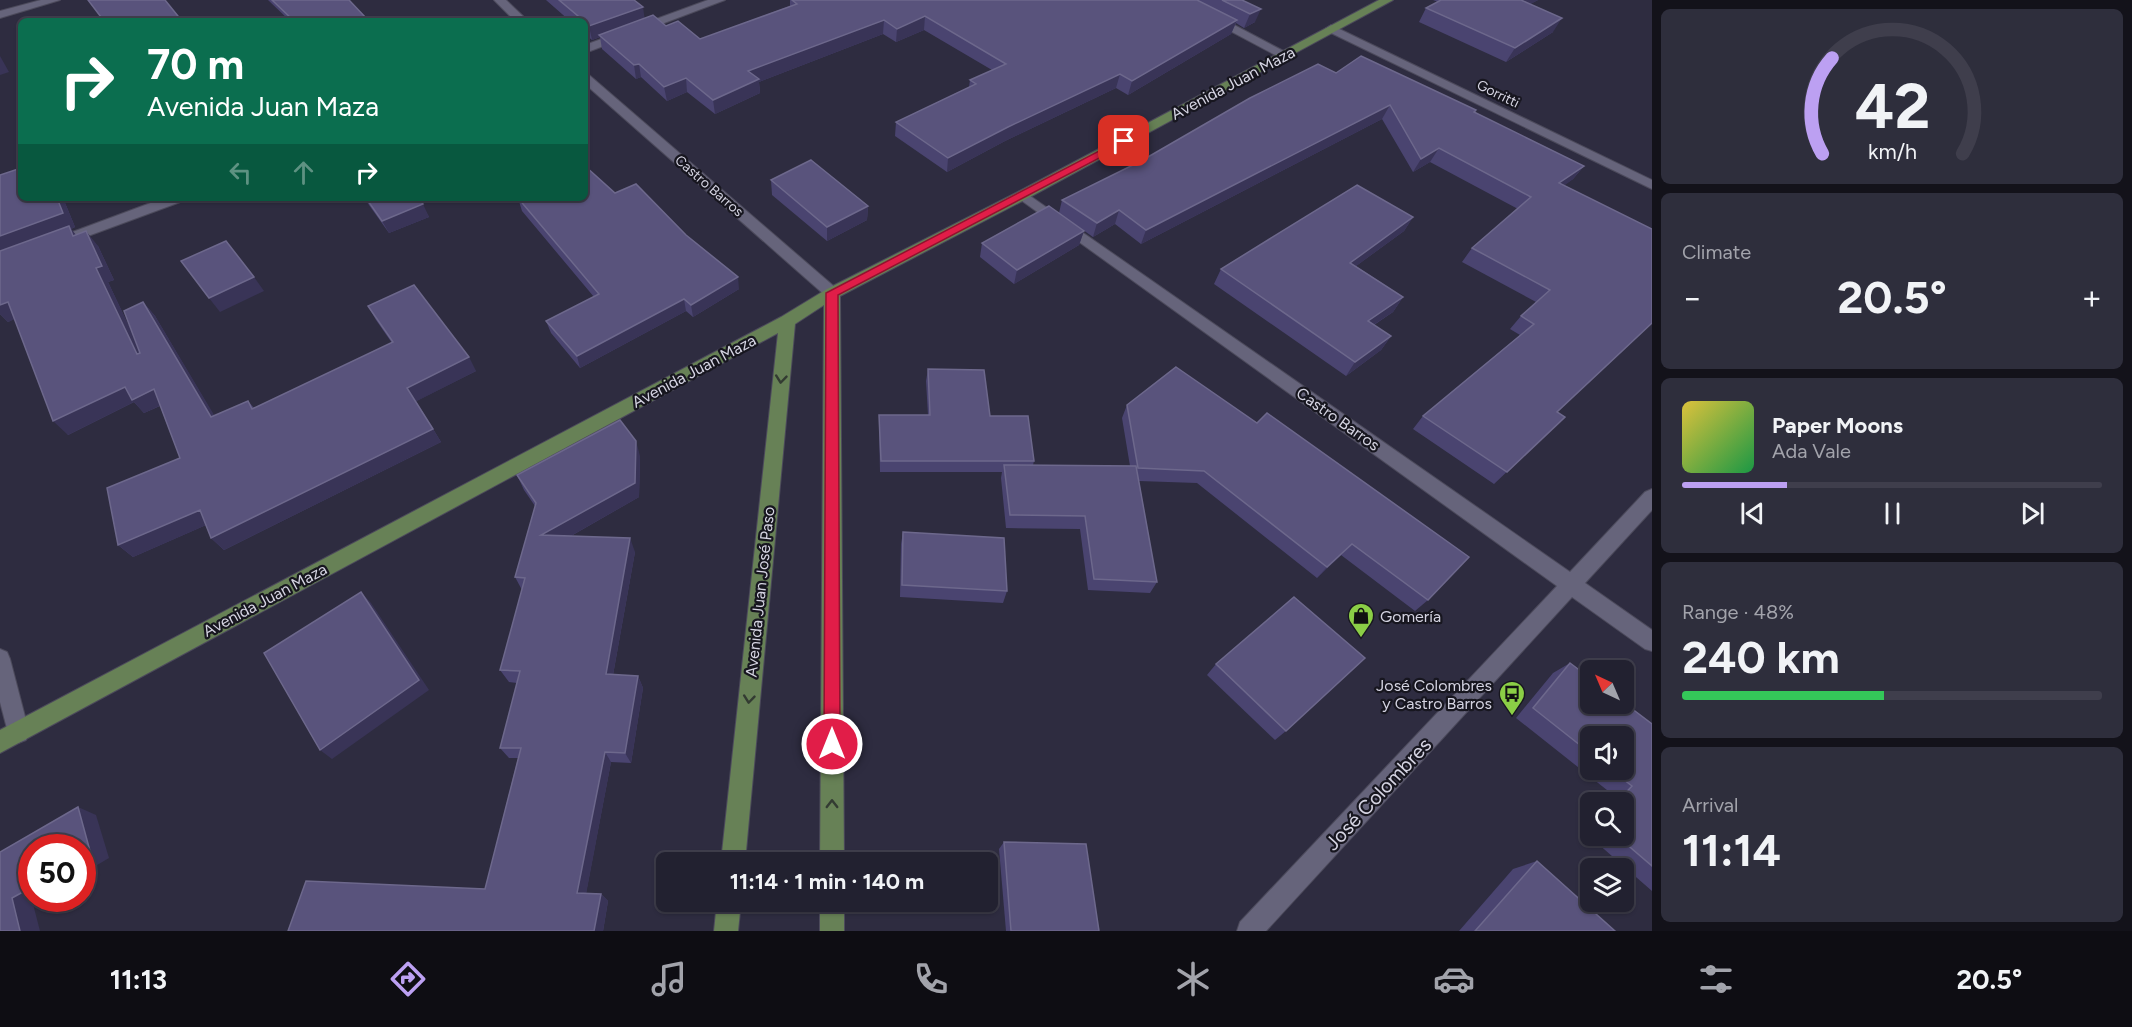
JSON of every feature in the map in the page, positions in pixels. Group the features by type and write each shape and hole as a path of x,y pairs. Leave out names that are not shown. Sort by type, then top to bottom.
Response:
{"main road":[{"name":"Avenida Juan Maza","path":"9,737 787,321 832,293 1023,195 1387,0"},
{"path":"832,293 832,852"},
{"name":"Avenida Juan José Paso","path":"734,852 787,321"},
{"path":"726,931 728,912"},
{"path":"832,912 832,931"}],"street":[{"path":"0,15 54,0"},
{"path":"500,0 519,18"},
{"path":"588,48 719,0"},
{"path":"1178,0 1286,55"},
{"name":"Gorritti","path":"1331,29 1652,185"},
{"name":"Castro Barros","path":"588,81 832,293"},
{"name":"Castro Barros","path":"1023,195 1652,642"},
{"path":"44,247 170,201"},
{"name":"José Colombres","path":"1250,931 1652,497"},
{"path":"0,659 9,737"}],"building":[{"path":"88,0 165,0 180,18 102,18"},
{"path":"272,0 349,0 366,18 291,18"},
{"path":"559,0 634,0 643,7 589,26 588,18 580,18"},
{"path":"792,0 1197,0 1237,20 1132,81 1120,74 948,158 896,122 976,84 970,80 1006,64 925,16 897,29 884,20 748,71 759,79 713,100 686,78 664,87 639,64 634,65 599,35 653,15 666,26 678,21 700,39 797,4"},
{"path":"1222,0 1242,0 1261,9 1250,14"},
{"path":"1441,0 1521,0 1562,18 1515,48 1426,8"},
{"path":"1361,56 1476,110 1474,112 1584,166 1559,183 1652,229 1652,323 1557,412 1565,417 1507,472 1423,416 1534,324 1521,316 1550,290 1472,248 1531,197 1439,148 1421,159 1390,105 1146,230 1119,210 1097,223 1062,200 1141,161 1250,98 1318,64 1336,73"},
{"path":"811,160 868,206 827,227 771,180"},
{"path":"18,169 18,201 58,201 63,213 0,236 0,175"},
{"path":"588,169 615,193 636,184 686,235 738,277 691,305 684,299 577,356 546,321 599,294 521,201 588,201"},
{"path":"1357,185 1413,217 1350,263 1403,297 1368,321 1391,336 1355,362 1221,269"},
{"path":"368,201 420,201 423,204 382,221"},
{"path":"1049,206 1084,231 1017,270 982,243"},
{"path":"69,226 73,236 86,231 102,266 96,268 137,354 140,353 124,311 143,302 211,417 248,401 252,409 393,342 368,306 414,285 469,357 407,388 433,429 211,538 200,510 118,545 107,488 180,458 154,389 132,400 125,387 53,421 8,302 0,305 0,251"},
{"path":"226,241 254,277 209,298 181,261"},
{"path":"1176,367 1257,423 1267,413 1469,557 1428,600 1352,544 1327,567 1204,471 1138,468 1127,405"},
{"path":"928,369 984,370 990,416 1028,416 1034,461 881,461 879,415 930,415"},
{"path":"620,420 636,441 635,483 541,535 630,538 606,674 638,676 625,753 605,752 577,893 601,894 594,931 288,931 306,881 485,889 521,748 500,748 520,671 500,670 525,578 515,577 536,503 517,475"},
{"path":"1004,465 1136,466 1157,582 1094,579 1085,516 1010,515"},
{"path":"903,532 1004,538 1007,591 902,585"},
{"path":"361,592 419,680 320,750 264,653"},
{"path":"1294,597 1365,658 1286,731 1216,664"},
{"path":"1570,663 1580,670 1580,714 1634,714 1634,710 1652,724 1652,866 1629,846 1634,846 1634,792 1626,792 1632,786 1624,780 1634,780 1634,726 1580,726 1580,745 1533,708"},
{"path":"78,807 85,834 31,834"},
{"path":"18,842 18,895 12,898 20,931 0,931 0,852"},
{"path":"1004,842 1086,844 1099,931 1011,931"},
{"path":"1537,861 1580,900 1580,912 1594,912 1615,931 1475,931"}],"place":[{"name":"Gomería","path":"1361,639"},
{"name":"José Colombres y Castro Barros","path":"1512,717"}],"route":[{"path":"832,744 832,293 1124,141"}]}
